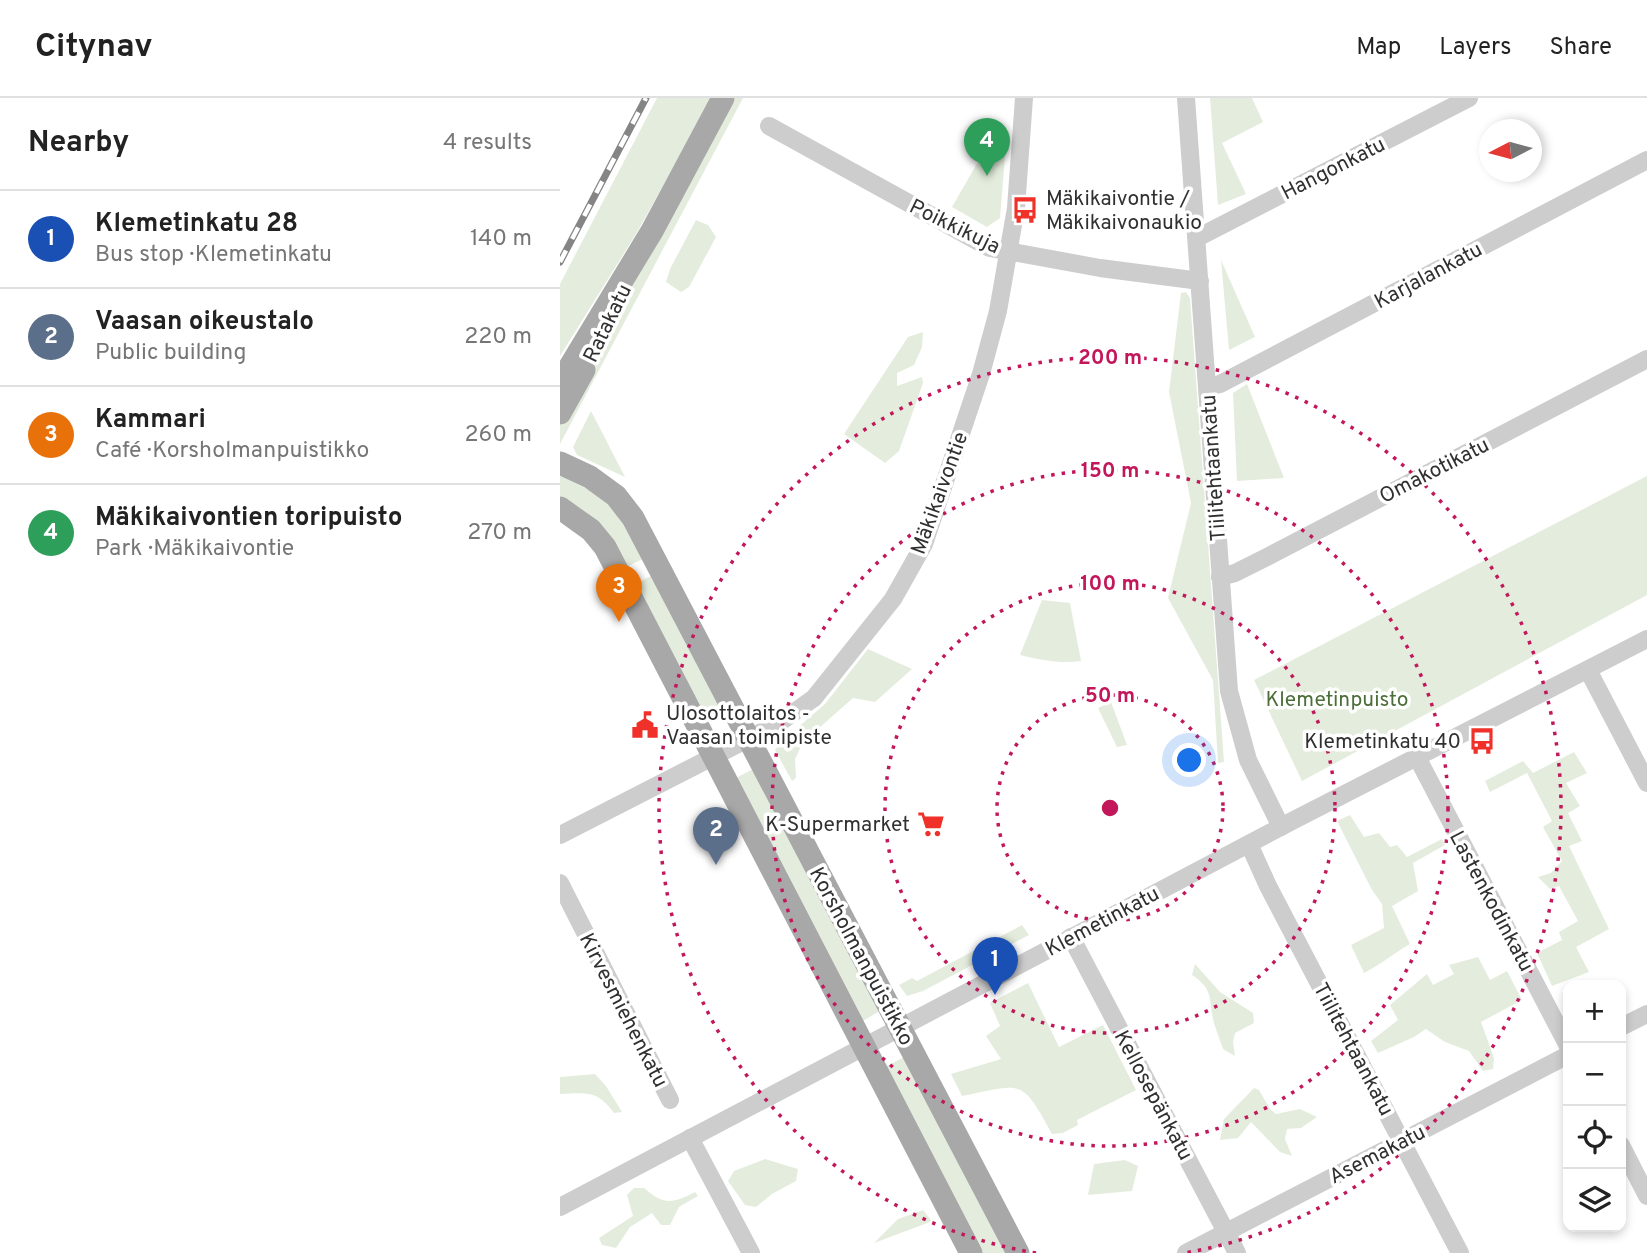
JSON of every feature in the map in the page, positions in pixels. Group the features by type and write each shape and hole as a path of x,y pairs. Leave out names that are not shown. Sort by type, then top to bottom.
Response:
{"main road":[{"name":"Ratakatu","path":"560,413 723,98"},
{"name":"Ratakatu","path":"560,383 652,231"},
{"name":"Korsholmanpuistikko","path":"560,463 590,477 616,496 634,518 1018,1253"},
{"name":"Korsholmanpuistikko","path":"560,508 590,530 605,547 971,1253"}],"street":[{"name":"Mäkikaivontie","path":"560,835 779,723 814,698 893,599 924,544 981,374 998,311 1016,208 1024,98"},
{"name":"Tiilitehtaankatu","path":"1186,98 1230,691 1248,760 1281,827"},
{"name":"Hangonkatu","path":"1197,238 1469,98"},
{"name":"Poikkikuja","path":"769,125 990,248 1100,268 1200,281"},
{"name":"Karjalankatu","path":"1208,387 1220,384 1647,160"},
{"name":"Omakotikatu","path":"1220,577 1235,573 1267,557 1647,359"},
{"name":"Klemetinkatu","path":"560,1207 1281,827 1647,639"},
{"path":"1588,670 1647,783"},
{"name":"Lastenkodinkatu","path":"1417,757 1566,1043"},
{"name":"Tiilitehtaankatu","path":"1249,844 1268,886 1460,1253"},
{"name":"Kirvesmiehenkatu","path":"560,883 670,1100"},
{"name":"Kellosepänkatu","path":"1071,937 1237,1253"},
{"path":"1626,1024 1647,1014"},
{"name":"Asemakatu","path":"1186,1253 1563,1058"},
{"path":"690,1139 751,1253"},
{"path":"1626,1155 1647,1196"}],"green space":[{"path":"657,98 712,98 636,234 560,356 560,284"},
{"path":"734,98 743,98 560,444 560,418"},
{"path":"1210,98 1252,98 1263,122 1222,143 1246,194 1218,205"},
{"path":"990,141 1006,144 1000,218 987,227 952,207"},
{"path":"696,220 708,225 716,237 689,287 681,292 666,282"},
{"path":"1221,260 1255,337 1229,350"},
{"path":"1186,292 1190,298 1224,762 1218,763 1213,680 1168,598 1191,503 1169,392 1181,293"},
{"path":"923,332 922,347 914,365 897,373 897,386 922,377 923,383 899,451 885,463 844,434 908,337"},
{"path":"1247,384 1284,478 1237,481 1233,393"},
{"path":"591,411 625,477 577,455 573,447"},
{"path":"560,475 593,492 619,512 645,558 624,568 560,499"},
{"name":"Klemetinpuisto","path":"1647,476 1647,595 1302,781 1254,680"},
{"path":"653,575 723,709 704,720 633,585"},
{"path":"1042,600 1070,603 1081,661 1050,661 1020,655"},
{"path":"868,649 912,669 875,702 853,698 803,742 795,759 796,778 792,781 775,750 825,704"},
{"path":"1111,702 1127,745 1117,747 1098,708"},
{"path":"1574,752 1587,773 1566,783 1580,806 1568,813 1582,841 1569,846 1609,929 1576,947 1589,972 1552,986 1537,953 1562,940 1559,932 1578,921 1559,886 1550,889 1538,877 1551,873 1562,861 1543,827 1552,821 1527,773 1490,792 1485,781 1523,761 1533,773"},
{"path":"753,769 880,1011 861,1022 734,779"},
{"path":"1350,815 1364,837 1379,833 1390,847 1397,845 1407,857 1442,839 1445,845 1413,863 1418,891 1392,906 1410,944 1364,973 1351,945 1384,928 1382,904 1372,890 1337,821"},
{"path":"1022,925 1029,935 923,991 907,996 899,985 912,978 917,981"},
{"path":"1478,957 1490,980 1507,971 1522,1000 1481,1022 1494,1058 1493,1069 1483,1071 1469,1051 1445,1042 1426,1029 1378,1053 1371,1041 1398,1020 1390,1005 1427,974 1433,985 1454,974 1449,965"},
{"path":"1195,964 1220,992 1253,1013 1254,1023 1235,1033 1235,1056 1223,1049 1207,991 1192,975"},
{"path":"1028,983 1059,1047 1103,1025 1136,1090 1077,1120 1078,1125 1063,1133 1052,1134 1033,1102 1018,1089 997,1089 962,1096 951,1074 1001,1059 986,1036 1000,1026 990,1003"},
{"path":"906,1056 1009,1253 983,1253 885,1067"},
{"path":"595,1074 622,1112 614,1113 602,1100 591,1094 560,1094 560,1077"},
{"path":"1254,1088 1259,1090 1276,1114 1300,1109 1317,1117 1301,1128 1287,1129 1285,1139 1292,1156 1280,1152 1251,1122 1238,1138 1220,1140 1224,1119"},
{"path":"765,1159 798,1169 796,1181 772,1194 756,1207 745,1205 728,1181 734,1171"},
{"path":"1125,1160 1138,1166 1132,1191 1088,1195 1094,1164"},
{"path":"634,1188 644,1188 668,1201 695,1192 698,1196 679,1207 670,1225 661,1225 652,1213 630,1227 616,1248 602,1245 599,1238 633,1216 627,1195"},
{"path":"923,1210 930,1222 874,1243 898,1219"}],"railway":[{"path":"560,262 646,98"}],"place":[{"name":"Mäkikaivontien toripuisto","path":"987,176"},
{"name":"Mäkikaivontie / Mäkikaivonaukio","path":"1025,210"},
{"name":"Kammari","path":"619,622"},
{"name":"Ulosottolaitos - Vaasan toimipiste","path":"645,725"},
{"name":"Klemetinkatu 40","path":"1482,741"},
{"name":"K-Supermarket","path":"931,824"},
{"name":"Vaasan oikeustalo","path":"716,865"},
{"name":"Klemetinkatu 28","path":"995,995"}]}
